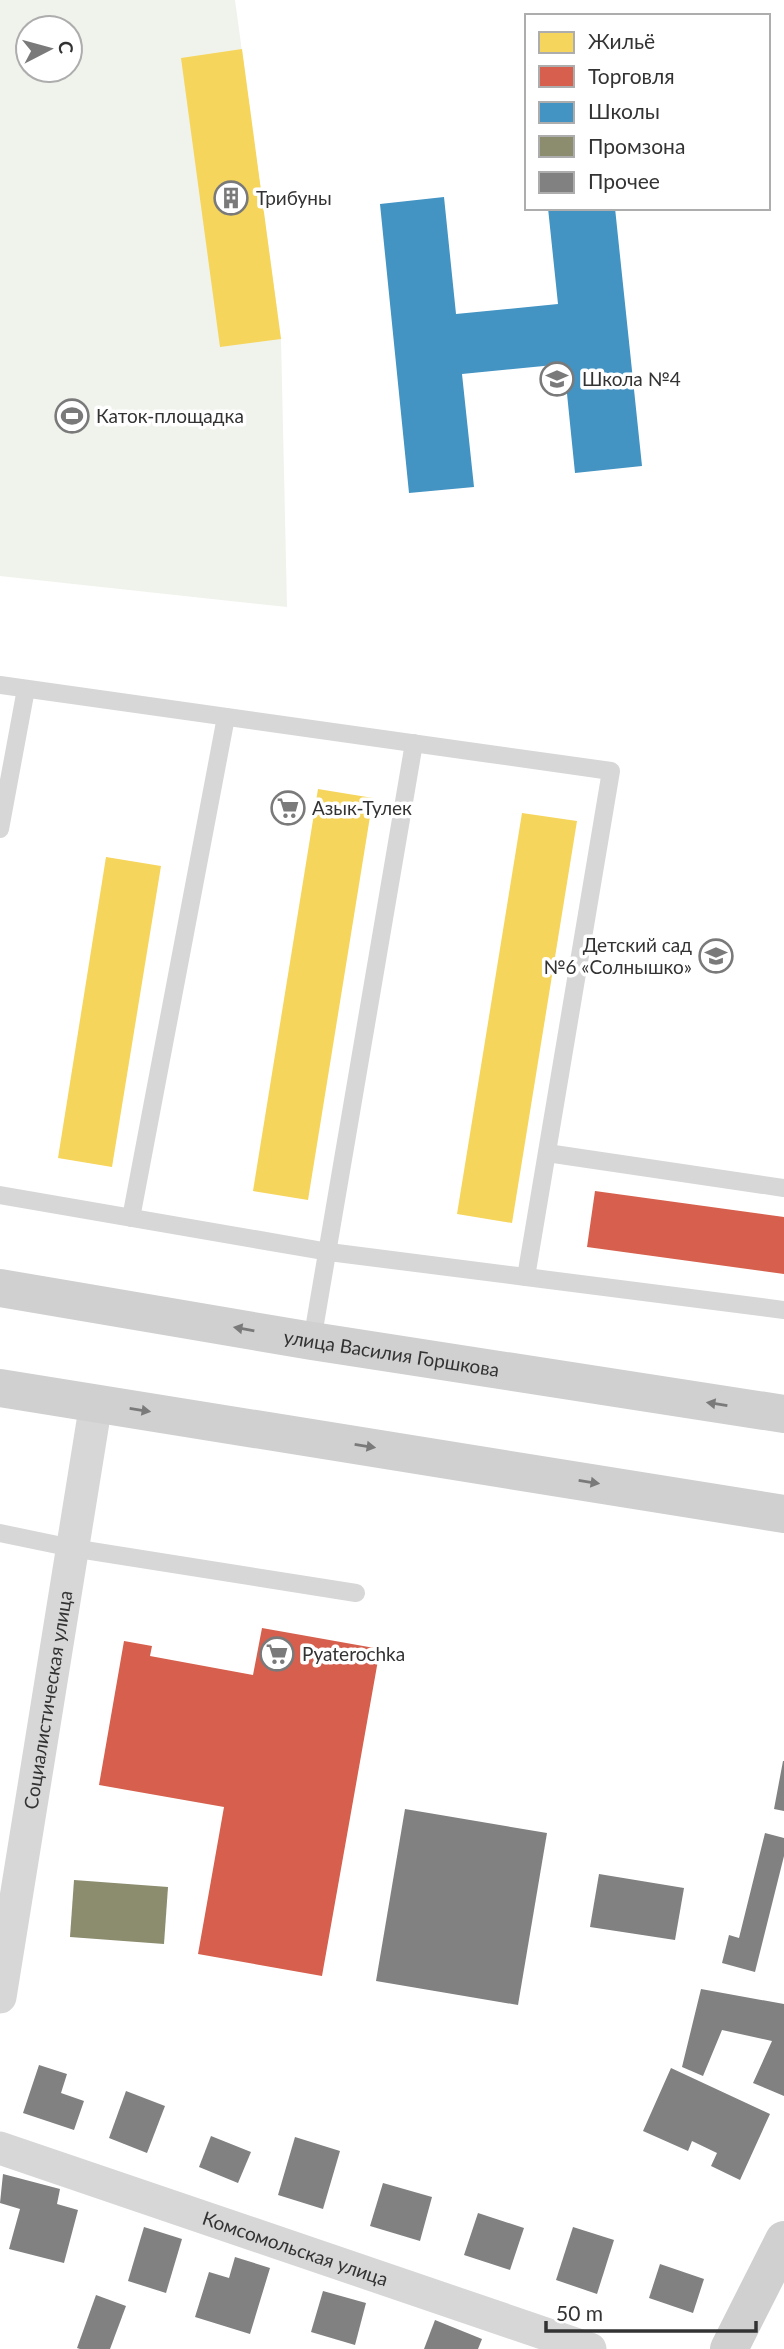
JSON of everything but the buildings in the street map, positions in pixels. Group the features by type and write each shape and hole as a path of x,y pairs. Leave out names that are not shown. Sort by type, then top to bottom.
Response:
{"main road":[{"name":"улица Василия Горшкова","path":"0,1287 312,1341 784,1414"},
{"path":"0,1388 784,1514"},
{"path":"729,2349 784,2240"}],"street":[{"name":"Социалистическая улица","path":"0,1997 96,1403"},
{"name":"Комсомольская улица","path":"0,2148 590,2349"}],"lane":[{"path":"0,685 611,771 526,1277"},
{"path":"0,829 26,689"},
{"path":"131,1218 226,717"},
{"path":"312,1341 414,743"},
{"path":"547,1153 784,1188"},
{"path":"0,1195 329,1252 784,1310"},
{"path":"0,1533 72,1548 356,1593"}],"shaded area":[{"path":"0,0 235,0 281,339 287,607 0,576"}],"place":[{"name":"Трибуны","path":"231,198"},
{"name":"Школа №4","path":"557,379"},
{"name":"Каток-площадка","path":"72,416"},
{"name":"Азык-Тулек","path":"288,808"},
{"name":"Детский сад №6 «Солнышко»","path":"716,956"},
{"name":"Pyaterochka","path":"277,1654"}]}
